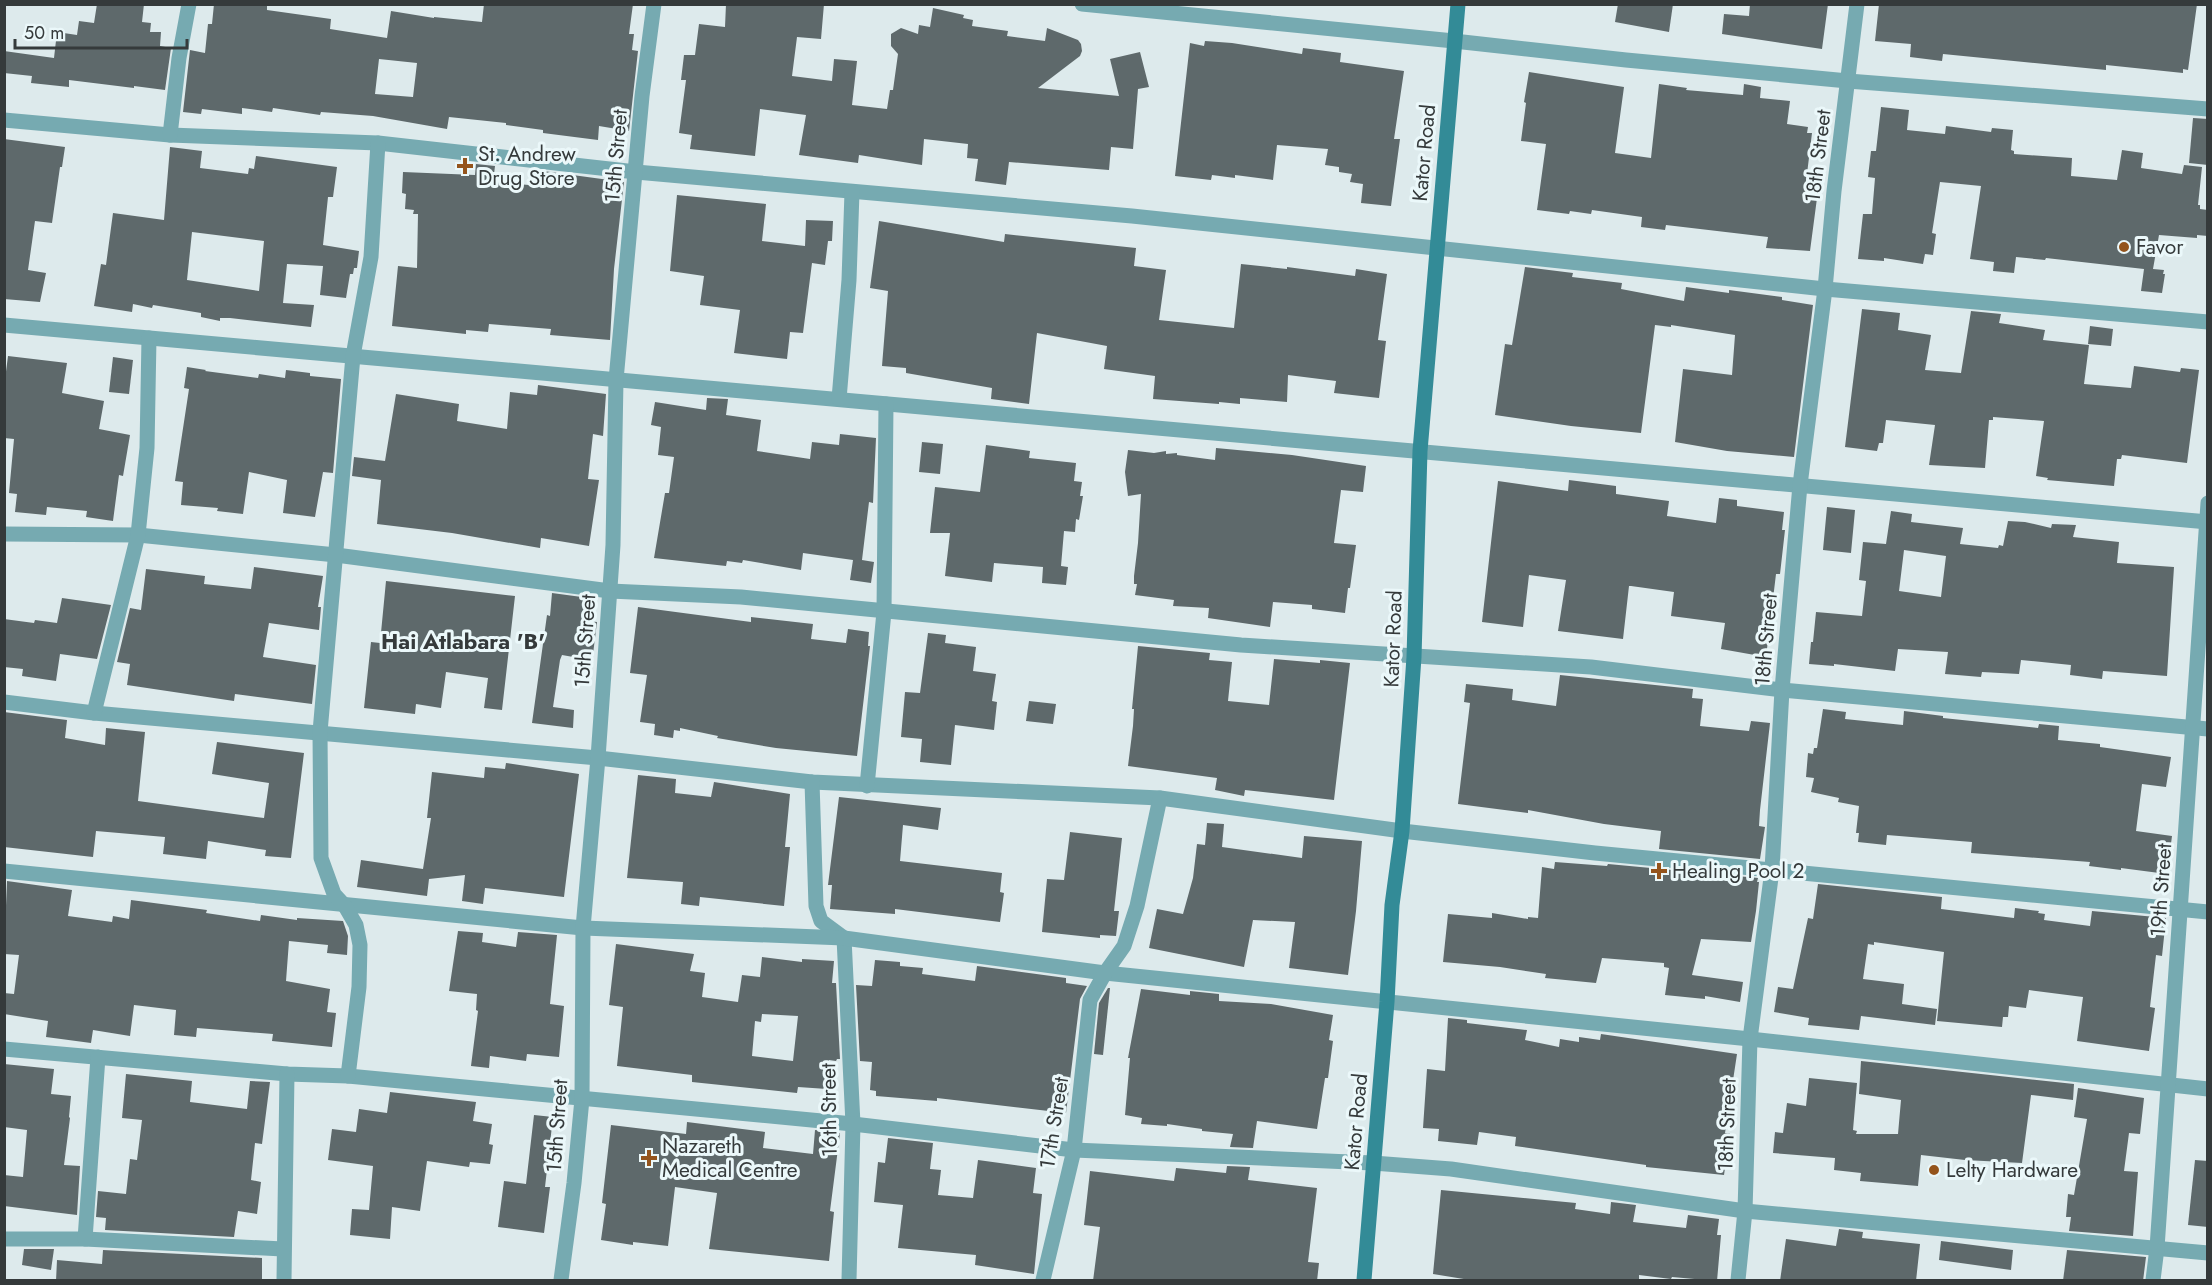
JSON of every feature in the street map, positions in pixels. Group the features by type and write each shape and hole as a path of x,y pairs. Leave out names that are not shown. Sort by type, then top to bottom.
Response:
{"main road":[{"name":"Kator Road","path":"1365,1278 1387,1002 1392,905 1402,831 1414,657 1420,451 1458,4"}],"street":[{"path":"170,135 179,58 189,4"},
{"name":"15th Street","path":"561,1281 582,1100 583,928 613,545 616,380 642,96 654,4"},
{"path":"1082,4 1848,81 2208,109"},
{"name":"18th Street","path":"1738,1281 1744,1211 1750,1040 1772,870 1782,690 1800,485 1857,4"},
{"path":"4,120 170,135 378,143 636,172 1132,216 1825,289 2208,322"},
{"path":"348,1076 359,987 360,945 356,925 345,906 334,894 321,858 320,732 353,356 371,257 378,143"},
{"path":"839,399 849,280 852,192"},
{"path":"4,325 2206,522"},
{"path":"94,713 138,535 147,448 149,338"},
{"path":"867,786 884,612 886,404"},
{"name":"19th Street","path":"2153,1281 2181,909 2201,728 2208,503"},
{"path":"4,534 138,535 336,555 610,591 741,597 1241,645 1591,667 1782,690 2201,728"},
{"path":"4,702 94,713 320,732 812,782 1160,798 1402,831 1772,870 2208,912"},
{"path":"812,782 816,906 821,921 844,938"},
{"name":"17th Street","path":"1043,1281 1074,1150 1090,1000 1124,946 1134,916 1160,798"},
{"path":"4,871 583,928 844,938 1105,973 2208,1089"},
{"name":"16th Street","path":"844,938 853,1124 849,1281"},
{"path":"4,1049 287,1074 348,1076 853,1124 1074,1150 1373,1163 1451,1169 1744,1211 2208,1253"},
{"path":"85,1239 98,1057"},
{"path":"284,1281 287,1074"},
{"path":"4,1239 85,1239 283,1249"}],"building":[{"path":"97,4 144,4 142,22 151,23 150,32 161,32 160,46 171,48 165,90 69,80 69,87 31,83 32,76 4,73 4,51 54,58 57,32 77,35 79,21 94,23"},
{"path":"214,4 267,4 267,10 331,19 330,29 387,38 391,11 482,22 484,4 633,4 629,34 634,34 632,50 638,51 629,131 599,126 598,140 543,133 543,130 506,125 506,123 449,117 447,129 373,116 321,112 320,115 273,108 272,112 242,108 242,114 202,109 201,114 183,112 190,50 205,53 208,24 212,24","holes":["379,59 417,63 413,97 375,94"]},
{"path":"726,4 824,4 821,39 797,37 792,76 832,81 834,59 857,61 852,105 887,109 890,90 893,90 898,54 891,46 891,34 901,28 918,34 919,25 930,27 933,8 964,15 963,18 973,20 972,26 1008,31 1007,36 1045,41 1047,28 1078,40 1082,51 1080,56 1038,88 1119,96 1110,59 1140,52 1149,87 1138,89 1133,149 1111,147 1109,170 1009,162 1006,185 975,181 978,159 967,158 968,144 924,139 922,165 859,155 858,163 799,155 806,115 760,109 755,156 690,149 692,135 679,133 686,80 681,80 684,55 695,55 699,24 725,27"},
{"path":"1618,4 1673,4 1669,32 1615,22"},
{"path":"1750,4 1828,4 1822,49 1722,34 1724,14 1749,16"},
{"path":"1879,4 2197,4 2188,70 2183,69 2183,73 2106,65 2106,70 1943,54 1942,61 1910,57 1911,44 1875,41"},
{"path":"1205,41 1302,54 1303,48 1341,53 1340,62 1404,71 1394,139 1400,139 1391,206 1361,203 1363,184 1350,182 1352,174 1339,172 1339,167 1325,165 1328,149 1277,145 1273,180 1235,175 1235,178 1212,175 1211,180 1175,176 1190,43 1204,46"},
{"path":"1529,72 1624,87 1615,153 1651,158 1659,84 1687,88 1686,90 1743,95 1744,84 1761,87 1760,98 1790,101 1787,124 1808,127 1807,133 1812,133 1806,182 1819,183 1810,251 1766,248 1768,237 1666,225 1665,230 1641,227 1642,217 1592,210 1591,214 1570,211 1569,214 1537,210 1546,144 1521,141"},
{"path":"1881,107 1909,110 1907,130 1945,134 1946,126 1991,132 1992,128 2013,130 2011,150 2014,154 2072,158 2071,176 2117,180 2122,150 2143,153 2141,168 2182,174 2184,165 2202,167 2198,205 2200,209 2208,210 2208,236 2197,235 2197,238 2159,235 2153,269 2164,270 2162,293 2141,291 2144,269 2046,258 2045,260 2016,257 2014,273 1993,271 1994,262 1970,259 1981,186 1940,182 1932,233 1936,234 1933,255 1925,254 1923,264 1884,258 1884,261 1858,259 1863,214 1872,214 1875,178 1868,177 1871,151 1876,151"},
{"path":"2193,118 2208,119 2208,165 2189,163"},
{"path":"4,139 65,147 52,223 35,221 28,270 46,273 40,302 4,299"},
{"path":"170,147 202,151 200,168 248,174 249,168 254,169 256,156 337,167 333,197 328,197 323,245 359,251 357,268 354,268 353,274 350,274 346,298 320,295 323,266 287,264 283,303 314,305 311,327 230,318 220,318 220,321 201,317 201,313 153,305 152,308 133,304 132,312 94,306 101,264 106,265 113,213 164,220","holes":["192,232 264,241 259,291 187,280"]},
{"path":"476,164 495,166 493,182 541,186 543,171 624,182 614,269 610,340 550,335 551,329 489,324 488,332 466,330 466,334 392,326 398,266 417,268 418,214 413,214 414,210 405,209 406,194 402,193 403,172 475,175"},
{"path":"677,195 766,204 762,241 805,246 806,220 833,221 832,241 828,241 825,265 812,263 803,333 790,332 787,359 734,353 740,310 700,305 704,276 670,271"},
{"path":"879,221 1004,242 1005,234 1136,248 1134,266 1166,270 1159,320 1234,328 1241,264 1287,269 1287,267 1355,276 1356,269 1387,274 1378,340 1386,341 1379,398 1334,393 1336,381 1288,375 1287,402 1240,398 1240,404 1219,402 1219,404 1153,399 1155,376 1104,369 1107,346 1037,333 1029,404 991,399 992,388 906,373 906,368 882,366 888,291 870,288"},
{"path":"1525,267 1573,273 1572,277 1622,283 1621,289 1684,301 1686,287 1782,297 1782,300 1813,305 1794,457 1727,451 1675,442 1683,369 1732,375 1735,335 1671,325 1671,327 1655,325 1641,433 1495,415 1505,344 1512,345"},
{"path":"1862,309 1900,313 1898,330 1931,335 1925,370 1961,373 1971,311 2001,314 1999,323 2045,330 2043,340 2089,345 2084,384 2131,388 2134,366 2180,372 2181,368 2199,370 2187,463 2122,455 2121,459 2117,459 2114,486 2047,480 2048,478 2036,476 2044,421 1993,417 1993,420 1989,420 1985,468 1929,465 1935,425 1886,420 1883,443 1879,443 1877,451 1845,447"},
{"path":"2090,326 2113,329 2111,346 2088,344"},
{"path":"8,356 67,363 62,393 104,401 99,429 130,435 123,476 119,475 113,521 86,517 87,511 47,507 46,515 15,512 17,494 9,493 14,439 4,438 4,387"},
{"path":"113,357 133,360 129,394 109,392"},
{"path":"187,367 258,378 259,374 285,378 286,370 310,373 310,376 341,379 333,473 323,472 315,517 283,513 287,480 249,472 243,514 217,511 218,508 181,505 183,482 175,481 189,389 184,388"},
{"path":"538,385 606,394 603,436 593,434 588,479 599,480 589,546 541,538 540,548 452,533 377,524 381,480 352,476 354,457 385,461 396,394 459,404 457,421 507,429 510,392 537,395"},
{"path":"707,398 728,399 726,415 761,420 757,451 810,459 812,442 839,445 840,434 876,438 873,503 869,502 862,560 874,562 871,583 850,580 853,560 803,553 801,570 743,560 742,563 727,561 726,566 654,558 665,493 669,493 674,457 658,455 661,427 651,425 655,402 706,410"},
{"path":"922,442 943,444 940,474 919,472"},
{"path":"986,445 1030,451 1029,458 1076,463 1074,481 1082,482 1080,496 1083,496 1079,520 1076,519 1075,532 1064,531 1061,566 1068,567 1066,585 1042,583 1043,567 994,563 992,582 945,576 950,533 930,533 935,487 980,492"},
{"path":"1216,448 1292,455 1366,466 1363,492 1341,490 1334,543 1356,545 1345,613 1312,609 1312,605 1273,602 1270,627 1208,618 1209,608 1173,606 1174,600 1135,595 1137,584 1134,584 1134,576 1141,494 1128,496 1125,472 1128,450 1154,453 1166,451 1166,454 1177,453 1177,455 1215,460"},
{"path":"1569,480 1616,486 1616,494 1669,501 1667,516 1716,523 1719,498 1737,500 1737,506 1784,512 1782,530 1785,530 1780,574 1776,574 1766,657 1721,649 1725,623 1671,616 1674,592 1631,586 1629,586 1623,639 1558,631 1566,580 1529,575 1523,627 1482,622 1498,481 1568,491"},
{"path":"1827,507 1855,510 1851,553 1823,550"},
{"path":"1891,511 1912,514 1911,522 1963,528 1960,544 1998,548 1999,545 2003,546 2008,521 2051,528 2052,524 2076,525 2073,537 2119,542 2117,563 2174,567 2167,676 2103,671 2102,679 2070,675 2071,665 2021,660 2019,674 1982,672 1981,677 1945,674 1948,652 1898,649 1895,671 1834,664 1834,666 1809,664 1816,612 1862,616 1866,581 1859,580 1863,542 1886,544","holes":["1904,550 1946,556 1941,597 1899,591"]},
{"path":"254,567 323,576 318,607 321,607 319,630 269,623 263,657 316,665 312,704 235,694 234,701 127,685 130,664 117,662 130,608 141,610 146,569 205,576 204,584 251,589"},
{"path":"386,581 515,596 502,710 484,708 488,678 446,672 441,708 416,704 415,714 364,708 371,642 380,643"},
{"path":"552,593 589,598 586,621 597,622 593,654 579,652 579,658 562,655 560,660 553,707 574,710 573,728 532,723"},
{"path":"62,598 111,605 97,659 60,654 56,681 22,676 23,669 4,667 4,619 57,623"},
{"path":"638,607 751,622 751,617 813,624 811,639 846,643 848,629 869,632 868,646 870,646 857,756 776,748 717,738 718,736 680,728 680,731 674,730 673,738 654,735 655,724 640,722 647,675 630,673"},
{"path":"928,633 946,635 945,643 976,647 973,671 996,674 992,701 997,702 994,730 955,725 951,765 920,762 922,739 901,737 905,692 920,693"},
{"path":"1138,646 1210,653 1209,660 1232,662 1228,701 1269,705 1274,659 1350,663 1334,800 1245,790 1244,796 1215,790 1217,778 1128,766"},
{"path":"1560,675 1693,689 1692,698 1703,699 1700,726 1749,731 1751,721 1770,723 1760,810 1759,826 1765,827 1760,859 1659,849 1661,831 1604,824 1528,810 1528,813 1458,804 1470,703 1464,702 1466,684 1513,689 1512,700 1556,706"},
{"path":"1029,701 1056,704 1053,724 1026,721"},
{"path":"1823,709 1846,712 1845,719 1903,725 1904,711 1943,716 1943,718 2038,728 2039,724 2059,726 2058,740 2100,744 2100,747 2171,757 2166,787 2142,784 2136,831 2172,836 2167,874 2089,866 2090,862 1971,853 1972,842 1887,835 1886,845 1858,842 1859,833 1856,833 1859,806 1838,802 1839,798 1811,792 1814,778 1806,777 1808,753 1813,754 1814,748 1817,748"},
{"path":"4,712 67,720 65,738 105,745 106,728 145,732 138,801 264,818 269,783 212,774 217,742 304,753 291,858 265,856 266,850 208,841 206,859 163,854 165,837 96,831 93,857 4,847"},
{"path":"506,763 579,774 564,897 485,888 483,904 462,901 465,875 429,879 427,896 357,887 361,860 423,869 431,818 427,818 432,772 484,778 485,767 505,769"},
{"path":"638,775 676,779 675,793 711,797 714,782 790,794 785,847 790,847 784,906 700,897 699,906 681,904 683,882 627,878"},
{"path":"839,797 941,808 938,830 903,825 900,861 1002,873 1000,892 1004,893 1000,922 895,909 895,914 830,909 832,885 828,885"},
{"path":"1207,823 1224,824 1222,847 1302,858 1304,836 1362,841 1348,975 1289,968 1295,922 1253,920 1244,967 1149,948 1157,909 1183,914 1193,878 1197,844 1205,845"},
{"path":"1070,832 1122,838 1114,911 1119,911 1116,936 1100,935 1100,938 1042,932 1047,879 1064,880"},
{"path":"1555,862 1607,866 1608,864 1758,878 1751,942 1701,939 1692,975 1743,982 1740,1002 1705,996 1705,999 1665,995 1669,968 1664,967 1664,963 1602,958 1596,983 1545,978 1546,974 1500,967 1443,962 1448,914 1492,918 1492,913 1528,919 1528,917 1538,918 1542,867 1554,869"},
{"path":"7,881 72,890 68,916 112,922 113,916 129,919 131,900 207,910 206,913 260,921 261,915 297,920 297,918 343,921 348,936 347,955 327,953 328,945 289,941 286,981 330,989 327,1012 336,1013 332,1047 272,1041 273,1034 197,1028 196,1037 174,1035 176,1010 134,1005 130,1036 93,1030 91,1043 46,1037 48,1021 4,1014 4,993 14,994 19,955 4,954"},
{"path":"1818,884 1942,897 1941,909 2014,918 2015,908 2039,911 2038,913 2045,914 2044,920 2090,926 2092,911 2166,918 2162,956 2156,955 2150,1007 2155,1008 2149,1051 2077,1041 2083,997 2029,990 2026,1008 2009,1006 2008,1017 2003,1017 2002,1027 1937,1021 1944,952 1874,942 1874,945 1868,944 1863,979 1904,984 1902,1004 1937,1009 1935,1025 1861,1016 1859,1030 1808,1025 1809,1018 1774,1012 1778,987 1793,989 1808,918 1813,919"},
{"path":"458,931 483,933 482,942 516,947 518,932 557,935 550,1004 564,1006 559,1057 527,1054 526,1061 490,1056 489,1068 471,1066 478,1011 476,1010 477,994 449,991"},
{"path":"616,944 694,954 690,971 705,973 702,997 738,1002 742,975 760,977 762,957 802,962 802,959 834,961 832,983 836,983 840,1059 829,1060 827,1089 798,1087 797,1093 692,1082 692,1075 617,1066 623,1007 609,1005","holes":["762,1014 798,1016 793,1061 752,1056 755,1021 761,1022"]},
{"path":"875,960 900,962 900,966 923,968 922,974 975,981 977,966 1066,978 1066,983 1087,986 1080,999 1066,1113 937,1098 937,1101 876,1096 876,1091 870,1090 872,1062 860,1061 856,985 872,986"},
{"path":"1110,988 1103,1055 1094,1054 1099,1003"},
{"path":"1141,989 1190,995 1190,991 1219,994 1219,1001 1271,1004 1333,1015 1329,1040 1333,1041 1328,1078 1325,1078 1317,1129 1257,1121 1253,1148 1230,1147 1233,1134 1167,1124 1167,1126 1141,1124 1142,1118 1125,1115 1130,1058 1128,1058"},
{"path":"1448,1018 1467,1020 1467,1023 1527,1030 1525,1040 1559,1047 1560,1039 1579,1042 1579,1037 1600,1040 1601,1034 1737,1054 1725,1133 1730,1133 1724,1175 1646,1167 1646,1165 1515,1146 1516,1137 1479,1132 1477,1145 1438,1141 1439,1129 1423,1128 1427,1069 1445,1071"},
{"path":"1861,1061 2074,1084 2073,1100 2031,1095 2022,1163 1921,1155 1918,1186 1860,1181 1861,1173 1834,1170 1835,1158 1773,1153 1775,1132 1783,1133 1787,1103 1806,1106 1809,1078 1857,1083 1853,1130 1857,1131 1856,1134 1898,1134 1901,1100 1859,1094"},
{"path":"4,1064 54,1069 51,1094 71,1096 64,1165 80,1166 77,1215 4,1206 4,1175 23,1177 27,1130 4,1127"},
{"path":"126,1074 192,1081 190,1102 247,1109 250,1081 270,1082 262,1144 255,1143 251,1180 261,1182 257,1214 238,1211 234,1237 105,1230 106,1218 96,1217 98,1191 126,1194 130,1159 137,1160 142,1120 122,1118"},
{"path":"2078,1088 2144,1098 2140,1134 2129,1133 2124,1171 2138,1172 2133,1236 2069,1231 2071,1217 2066,1217 2068,1194 2074,1195 2087,1119 2074,1117"},
{"path":"390,1092 476,1102 473,1121 492,1124 489,1144 493,1145 490,1164 470,1162 469,1167 427,1161 420,1211 392,1207 390,1239 350,1235 352,1209 369,1210 373,1166 328,1160 332,1129 356,1132 359,1109 387,1113"},
{"path":"534,1115 553,1117 545,1187 550,1187 544,1233 498,1227 504,1181 526,1184"},
{"path":"687,1122 765,1132 763,1148 813,1154 815,1130 840,1133 830,1211 834,1212 829,1261 709,1249 717,1193 675,1187 668,1246 633,1242 633,1245 601,1240 606,1204 602,1203 611,1125 686,1134"},
{"path":"888,1138 933,1143 930,1169 941,1170 938,1195 973,1198 978,1160 1036,1168 1033,1193 1042,1194 1034,1274 975,1265 976,1255 898,1248 903,1205 874,1202 878,1162 885,1163"},
{"path":"2195,1160 2208,1161 2208,1227 2188,1225"},
{"path":"1227,1166 1250,1167 1248,1180 1317,1188 1308,1262 1319,1263 1317,1281 1093,1281 1100,1227 1084,1225 1090,1171 1174,1181 1176,1168 1226,1173"},
{"path":"1441,1190 1576,1203 1575,1209 1610,1214 1611,1202 1636,1205 1633,1222 1686,1228 1688,1215 1719,1219 1717,1235 1721,1235 1717,1281 1639,1275 1639,1281 1476,1281 1433,1274"},
{"path":"1839,1229 1863,1232 1862,1238 1920,1244 1916,1281 1780,1281 1786,1239 1836,1246"},
{"path":"1941,1241 2013,1250 2011,1270 1939,1260"},
{"path":"24,1249 54,1249 51,1270 22,1265"},
{"path":"103,1250 262,1258 262,1281 56,1281 57,1260 102,1264"},
{"path":"2067,1250 2146,1257 2143,1281 2063,1281"}],"place":[{"name":"St. Andrew Drug Store","path":"465,166"},
{"name":"Favor","path":"2124,247"},
{"name":"Healing Pool 2","path":"1659,871"},
{"name":"Nazareth Medical Centre","path":"649,1158"},
{"name":"Lelty Hardware","path":"1934,1170"}],"district":[{"name":"Hai Atlabara 'B'","path":"463,641"}]}
